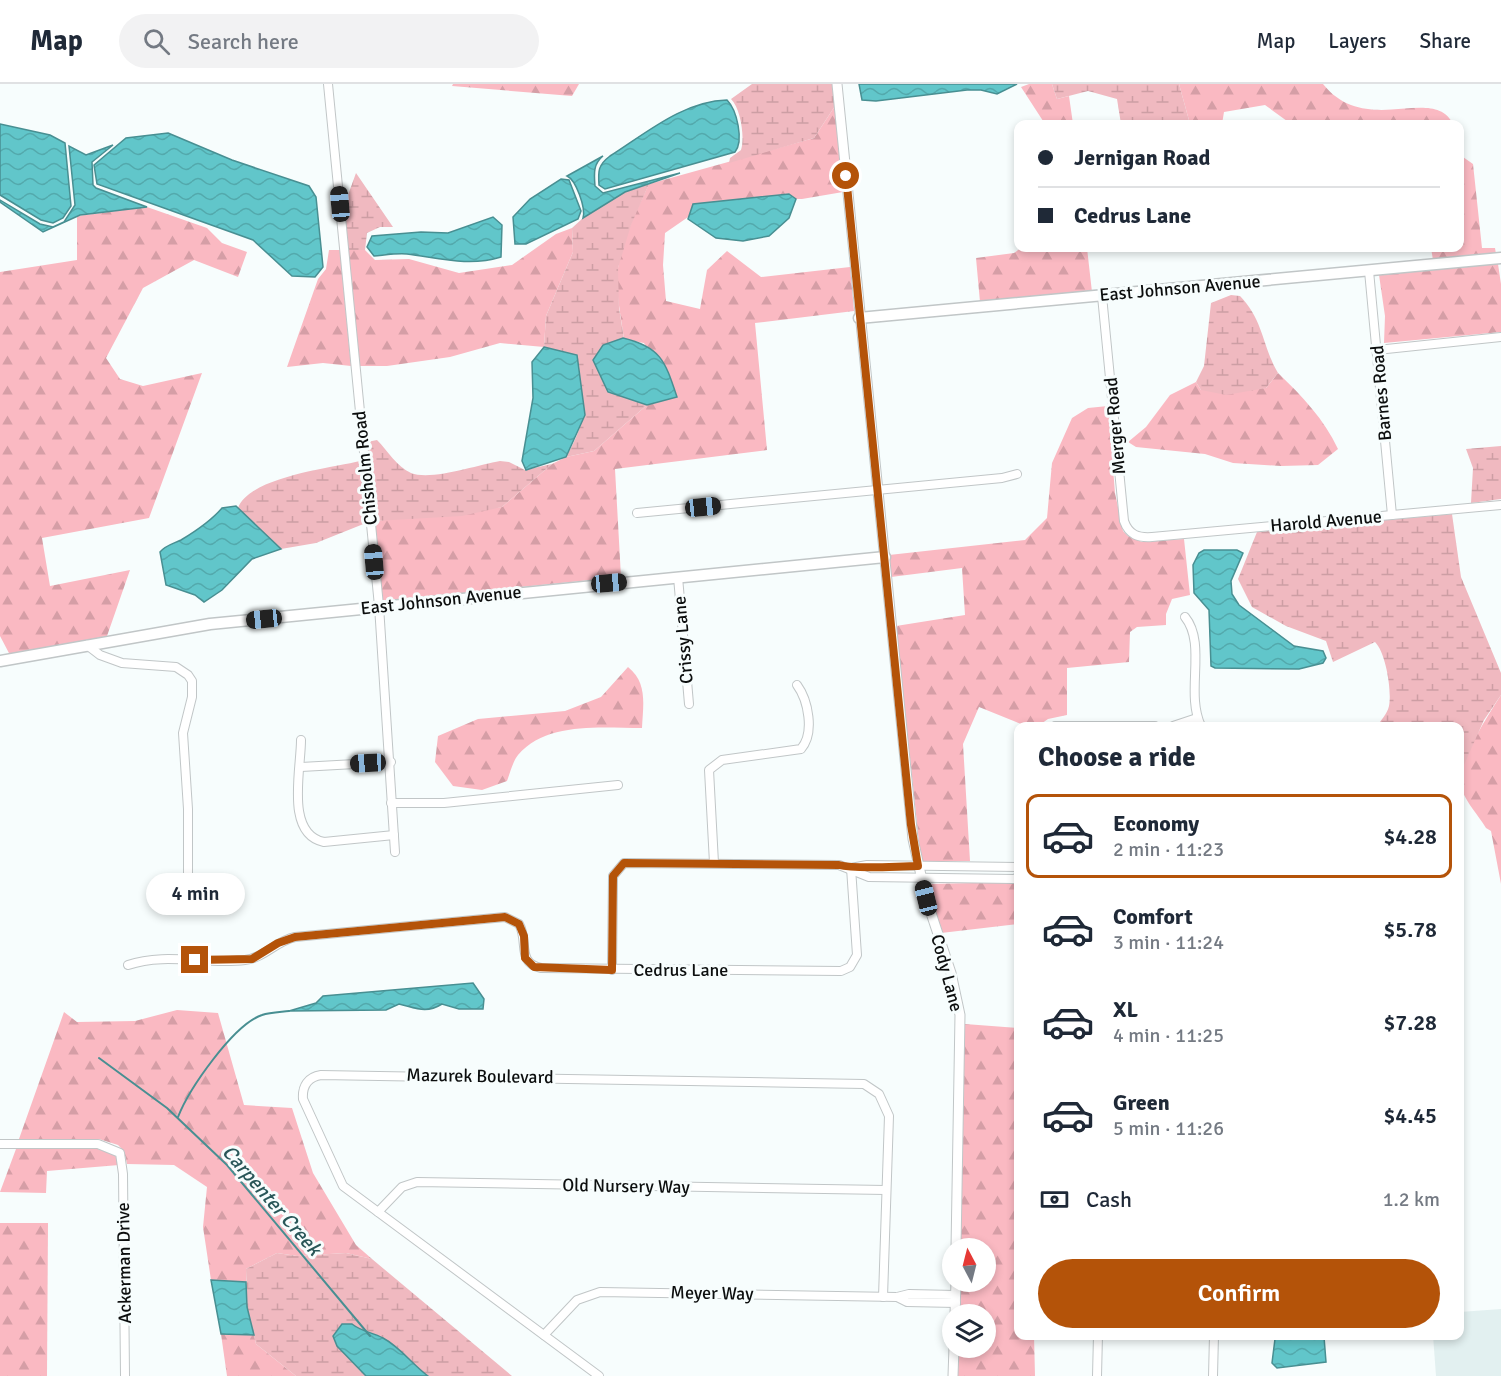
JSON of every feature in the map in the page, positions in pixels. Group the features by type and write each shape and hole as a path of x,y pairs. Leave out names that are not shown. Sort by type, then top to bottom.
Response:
{"main road":[{"name":"East Johnson Avenue","path":"859,318 1501,258"},
{"name":"East Johnson Avenue","path":"0,661 199,626 379,606 885,557"}],"street":[{"name":"Chisholm Road","path":"328,84 379,606 391,762 391,803 395,852"},
{"name":"Cody Lane","path":"837,84 911,825 921,878 951,973 960,1015 956,1238"},
{"name":"Barnes Road","path":"1369,271 1392,515"},
{"name":"Merger Road","path":"1102,296 1124,521 1130,532 1136,536 1152,537"},
{"path":"1377,350 1501,337"},
{"path":"638,513 1002,478 1017,474"},
{"name":"Harold Avenue","path":"1152,537 1501,505"},
{"name":"Crissy Lane","path":"678,577 689,704"},
{"path":"1185,616 1194,633 1195,703 1199,722"},
{"path":"87,645 100,655 123,663 176,667 188,675 192,681 193,688 183,733 188,809 188,897"},
{"path":"714,863 707,776 709,770 722,760 801,749 806,743 809,732 805,701 797,685"},
{"path":"302,740 298,812 303,830 309,836 324,842 394,835"},
{"path":"301,767 391,762"},
{"path":"391,803 444,803 618,785"},
{"path":"612,970 613,876 616,870 630,862 839,865 869,877 1014,879"},
{"path":"851,868 867,865 1014,867"},
{"name":"Cedrus Lane","path":"128,965 148,960 243,961 261,955 278,943 295,937 505,917 519,924 524,936 525,958 534,967 612,970 847,969 857,955 851,868"},
{"name":"Mazurek Boulevard","path":"600,1376 378,1212 338,1179 303,1099 304,1086 312,1077 321,1075 856,1082 873,1088 887,1109 883,1297"},
{"name":"Ackerman Drive","path":"0,1144 98,1144 118,1152 122,1158 125,1376"},
{"name":"Old Nursery Way","path":"378,1212 402,1187 417,1182 886,1190"},
{"path":"956,1292 956,1304"},
{"name":"Meyer Way","path":"544,1335 578,1300 593,1293 883,1297 909,1294 956,1299"},
{"path":"1096,1376 1098,1340"},
{"path":"1213,1376 1214,1340"},
{"path":"953,1376 954,1358"}],"shaded area":[{"path":"1501,1309 1501,1376 1436,1376 1433,1340 1464,1340 1464,1312"}],"green space":[{"path":"453,84 579,84 572,96 452,86"},
{"path":"752,84 832,84 835,106 814,138 729,163 730,158 741,150 743,138 740,116 731,99"},
{"path":"1029,84 1052,84 1057,99 1069,96 1072,120 1042,120 1021,87"},
{"path":"1052,84 1179,84 1189,120 1120,120 1117,99 1088,91 1057,99"},
{"path":"1179,84 1323,84 1340,100 1359,107 1378,110 1430,108 1443,113 1449,120 1286,120 1265,105 1224,112 1223,120 1189,120"},
{"path":"835,106 843,192 802,199 796,199 789,194 691,215 665,233 663,265 666,301 700,309 707,270 727,251 761,277 850,267 854,311 755,323 767,450 615,469 621,577 382,601 375,521 502,507 552,464 566,457 594,451 647,405 677,397 644,343 624,339 619,304 617,277 620,257 630,225 649,184 814,138"},
{"path":"1464,158 1473,164 1482,248 1495,248 1496,254 1433,260 1432,252 1464,252"},
{"path":"356,173 393,227 380,227 367,233 365,250 348,250 344,206"},
{"path":"649,184 631,225 618,268 619,308 624,339 608,392 647,405 594,451 566,457 582,422 582,397 568,374 544,347 546,316 573,252 572,228 583,218 625,192"},
{"path":"147,207 207,228 222,243 247,252 238,277 194,260 143,288 106,358 120,379 143,386 202,373 149,518 42,538 50,586 130,570 107,636 10,655 0,636 0,272 77,260 77,216"},
{"path":"572,228 573,252 546,316 544,347 500,343 450,357 387,366 360,366 348,250 365,250 375,260 409,259 459,273 512,265 556,234"},
{"path":"329,250 340,250 351,366 323,363 287,367 318,279 326,269"},
{"path":"1087,252 1092,292 980,302 976,258 1014,253"},
{"path":"1498,264 1501,284 1501,332 1384,343 1385,316 1379,275"},
{"path":"1231,295 1240,296 1248,305 1278,373 1266,388 1226,395 1201,390 1196,382 1204,366 1211,303"},
{"path":"1278,373 1312,408 1338,449 1318,465 1281,466 1233,463 1205,454 1136,447 1128,442 1146,427 1170,395 1196,382 1201,390 1266,388"},
{"path":"1108,406 1115,493 1123,531 1128,536 1142,542 1184,539 1190,595 1172,599 1166,614 1166,625 1137,627 1130,632 1129,662 1067,668 1067,715 1044,722 1016,722 979,707 963,744 970,861 921,861 896,626 965,615 962,568 891,577 889,555 1025,540 1047,518 1052,463 1072,418 1088,408"},
{"path":"377,440 401,467 420,475 454,472 500,461 509,462 525,470 552,464 502,507 462,516 375,521 367,442"},
{"path":"1501,446 1501,499 1471,503 1473,468 1466,449"},
{"path":"360,461 366,523 316,543 281,549 238,508 245,497 274,481"},
{"path":"1452,514 1461,577 1501,673 1501,695 1484,720 1464,765 1464,722 1380,722 1388,709 1390,691 1385,663 1375,642 1333,662 1326,641 1286,626 1252,607 1238,579 1257,532"},
{"path":"628,667 639,680 643,695 642,728 576,729 544,736 530,744 518,755 507,781 482,790 453,786 435,762 438,736 478,719 565,711 601,697"},
{"path":"1501,695 1501,884 1491,831 1486,828 1464,794 1464,763"},
{"path":"1014,882 1014,924 941,933 927,884"},
{"path":"177,1010 218,1013 244,1105 292,1108 313,1173 356,1245 372,1259 346,1253 297,1256 277,1253 246,1269 246,1282 211,1280 203,1227 207,1187 174,1165 127,1164 124,1151 118,1145 99,1139 19,1139 64,1012 77,1022 135,1021"},
{"path":"965,1024 1014,1028 1014,1340 1034,1340 1035,1376 957,1376 958,1358 996,1358 996,1304 960,1304 961,1292 996,1292 996,1238 960,1238"},
{"path":"16,1149 98,1149 115,1155 119,1165 47,1171 46,1193 0,1192"},
{"path":"0,1223 48,1223 47,1376 0,1376"},
{"path":"277,1253 297,1256 346,1253 372,1259 512,1376 428,1376 383,1338 352,1324 342,1324 333,1336 337,1346 366,1376 296,1376 256,1344 247,1307 246,1269"},
{"path":"221,1334 254,1335 256,1344 296,1376 227,1376"}],"water":[{"path":"859,84 1017,84 997,94 981,90 967,90 876,101 862,100"},
{"path":"727,100 734,111 738,126 739,141 735,152 605,189 599,185 599,172 603,162 637,138 680,112 695,106"},
{"path":"0,124 50,135 65,143 71,206 63,218 53,223 41,220 0,195"},
{"path":"168,133 232,160 309,186 316,197 323,267 315,277 292,276 253,240 97,184 94,165 126,138"},
{"path":"113,145 92,162 93,185 147,207 80,215 43,232 0,202 0,200 40,224 53,227 64,222 75,205 69,146 86,155"},
{"path":"603,156 596,166 594,177 595,186 603,193 680,173 625,192 583,218 580,195 574,183 567,176"},
{"path":"561,179 569,180 581,211 578,219 526,244 515,244 513,217 530,199"},
{"path":"789,194 796,199 789,218 769,236 743,241 716,238 688,219 693,204"},
{"path":"493,217 502,225 501,257 489,260 466,262 403,254 374,256 367,247 372,236 421,232 448,233"},
{"path":"623,338 646,346 660,357 677,397 647,405 608,392 593,360 603,345"},
{"path":"544,347 577,355 585,415 566,457 526,470 522,461 533,398 532,362"},
{"path":"236,506 281,549 252,559 222,590 204,602 195,595 166,585 160,552 198,529 222,508"},
{"path":"1204,550 1237,550 1243,553 1231,581 1232,594 1239,605 1294,646 1323,651 1326,658 1323,663 1299,669 1215,668 1211,666 1209,610 1194,593 1193,565 1199,553"},
{"path":"473,983 484,999 483,1009 459,1009 442,1004 431,1009 421,1009 399,1004 386,1010 289,1011 316,1003 323,996"},
{"path":"211,1280 246,1282 247,1307 254,1335 221,1334"},
{"path":"342,1324 352,1324 383,1338 428,1376 366,1376 337,1346 333,1336"},
{"path":"1275,1340 1324,1340 1326,1362 1277,1368 1272,1363"}],"waterway":[{"path":"178,1117 213,1059 238,1031 262,1015 289,1011"},
{"name":"Carpenter Creek","path":"99,1058 167,1108 227,1165 370,1336"}],"route":[{"path":"195,960 243,961 252,959 278,943 295,937 505,917 519,924 524,936 525,958 534,967 612,970 613,876 624,863 839,865 851,868 867,865 918,866 911,825 846,176"}]}
